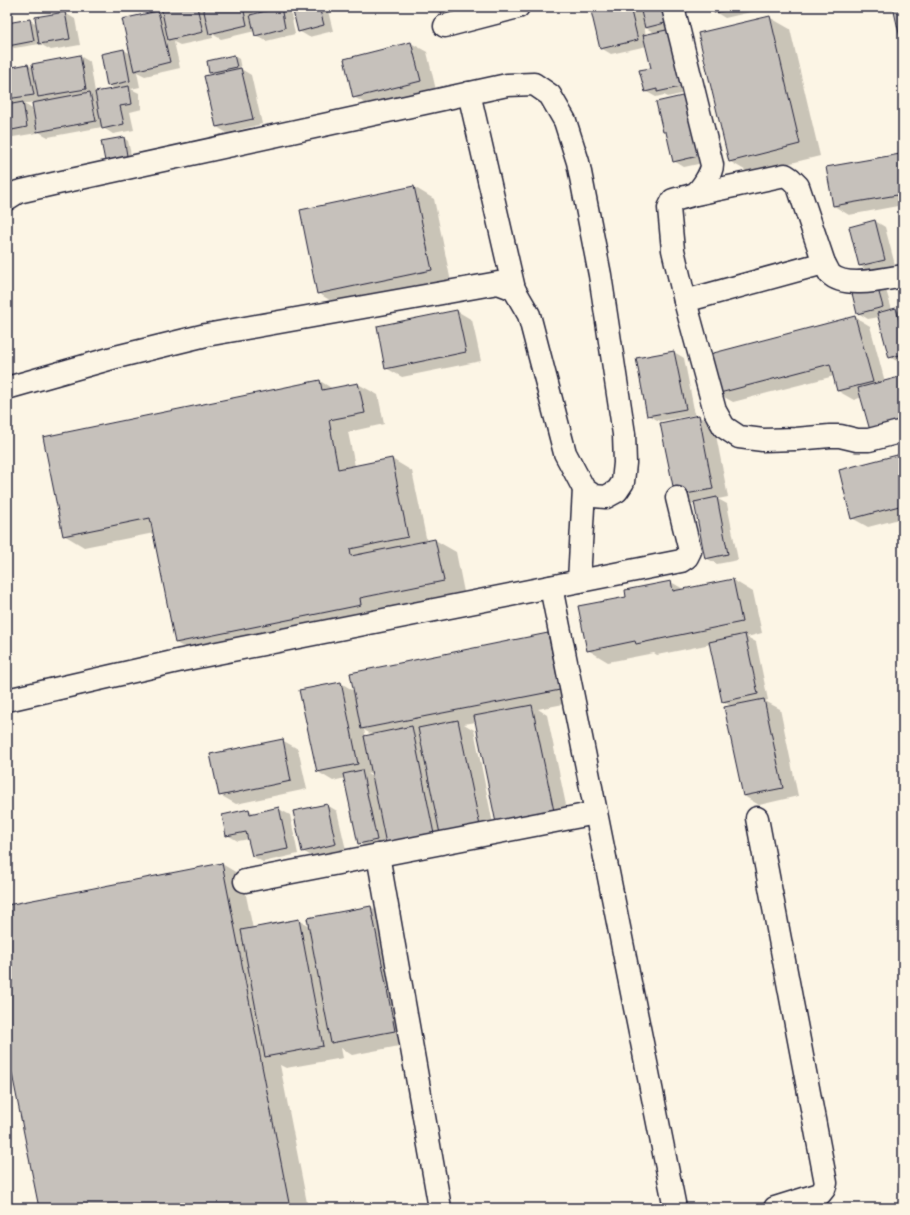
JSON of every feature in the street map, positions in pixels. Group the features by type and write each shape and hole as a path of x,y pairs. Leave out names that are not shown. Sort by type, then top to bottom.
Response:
{"street":[{"path":"445,26 518,7"},
{"path":"673,7 712,165 712,170 696,194"},
{"path":"7,199 18,192 469,93 507,85 534,84 550,95 565,121 578,162 600,275 624,434 625,464 623,482 617,491 606,497 594,496 584,489 565,453 529,315 514,289 469,93"},
{"path":"903,276 860,282 841,280 830,274 824,263 798,186 785,174 673,200 669,208 673,250 685,300 715,411 724,427 739,438 763,440 830,436 840,436 857,440 869,440 903,431"},
{"path":"685,300 824,263"},
{"path":"7,388 116,357 206,335 498,283 514,289"},
{"path":"579,581 584,489"},
{"path":"7,700 182,660 681,561 687,557 690,551 677,498"},
{"path":"551,587 675,1208"},
{"path":"245,881 596,813"},
{"path":"757,818 826,1183 820,1194 775,1208"},
{"path":"378,855 440,1208"}],"building":[{"path":"161,7 197,7 203,32 168,40"},
{"path":"203,7 243,7 247,25 209,34"},
{"path":"281,7 285,28 255,36 250,15"},
{"path":"292,7 319,7 324,25 298,32"},
{"path":"440,7 466,7 468,15 443,21"},
{"path":"608,7 630,7 638,40 600,49 591,11"},
{"path":"640,7 670,7 673,21 645,28"},
{"path":"712,7 740,7 714,13"},
{"path":"893,7 903,7 903,51"},
{"path":"158,11 170,62 134,71 122,19"},
{"path":"65,12 70,39 39,44 35,17"},
{"path":"770,16 800,144 729,162 698,33"},
{"path":"30,19 34,41 8,46 7,23"},
{"path":"671,29 685,86 657,92 657,89 645,92 639,70 651,68 643,35"},
{"path":"411,42 421,81 353,98 344,59"},
{"path":"124,49 130,81 107,86 101,54"},
{"path":"80,55 86,89 38,97 32,64"},
{"path":"234,55 237,67 209,73 207,61"},
{"path":"28,64 34,95 7,99 7,68"},
{"path":"241,68 253,119 216,127 204,76"},
{"path":"129,86 132,104 120,106 124,124 102,129 95,92"},
{"path":"90,92 96,121 37,132 32,103"},
{"path":"691,94 707,154 673,162 666,132 663,132 656,102"},
{"path":"23,102 27,127 7,131 7,105"},
{"path":"124,137 128,162 106,166 101,141"},
{"path":"900,154 903,173 903,194 833,206 826,167"},
{"path":"414,186 432,270 317,294 300,210"},
{"path":"875,220 885,260 859,266 849,227"},
{"path":"876,282 883,307 857,314 851,289"},
{"path":"896,308 901,328 903,327 903,354 889,358 877,313"},
{"path":"457,310 466,352 385,369 377,326"},
{"path":"855,316 873,382 837,391 830,364 716,394 706,355"},
{"path":"674,351 686,409 647,416 636,358"},
{"path":"903,376 903,425 871,434 858,388"},
{"path":"320,380 322,390 358,383 365,413 329,420 338,469 392,458 408,537 350,549 351,556 435,539 444,581 360,598 361,605 175,643 150,518 63,536 43,437"},
{"path":"699,415 713,489 675,496 660,423"},
{"path":"901,454 903,464 903,505 851,519 839,470"},
{"path":"717,497 728,554 705,559 694,502"},
{"path":"733,579 742,622 636,644 635,641 587,651 578,606 626,597 625,590 671,581 673,591"},
{"path":"548,633 560,690 361,729 350,673"},
{"path":"745,634 758,694 722,702 709,642"},
{"path":"341,682 358,764 317,772 299,690"},
{"path":"764,699 783,788 743,796 724,707"},
{"path":"532,705 555,816 497,828 474,716"},
{"path":"458,720 480,826 440,834 418,728"},
{"path":"412,726 435,839 387,849 364,736"},
{"path":"283,739 291,781 219,796 210,754"},
{"path":"362,770 377,840 358,844 343,774"},
{"path":"327,804 336,844 302,852 293,811"},
{"path":"279,807 288,849 252,856 246,832 226,836 222,815 249,809 250,814"},
{"path":"222,863 290,1208 39,1208 7,1049 7,905"},
{"path":"371,906 395,1031 331,1043 307,918"},
{"path":"299,919 323,1046 265,1057 241,930"}]}
